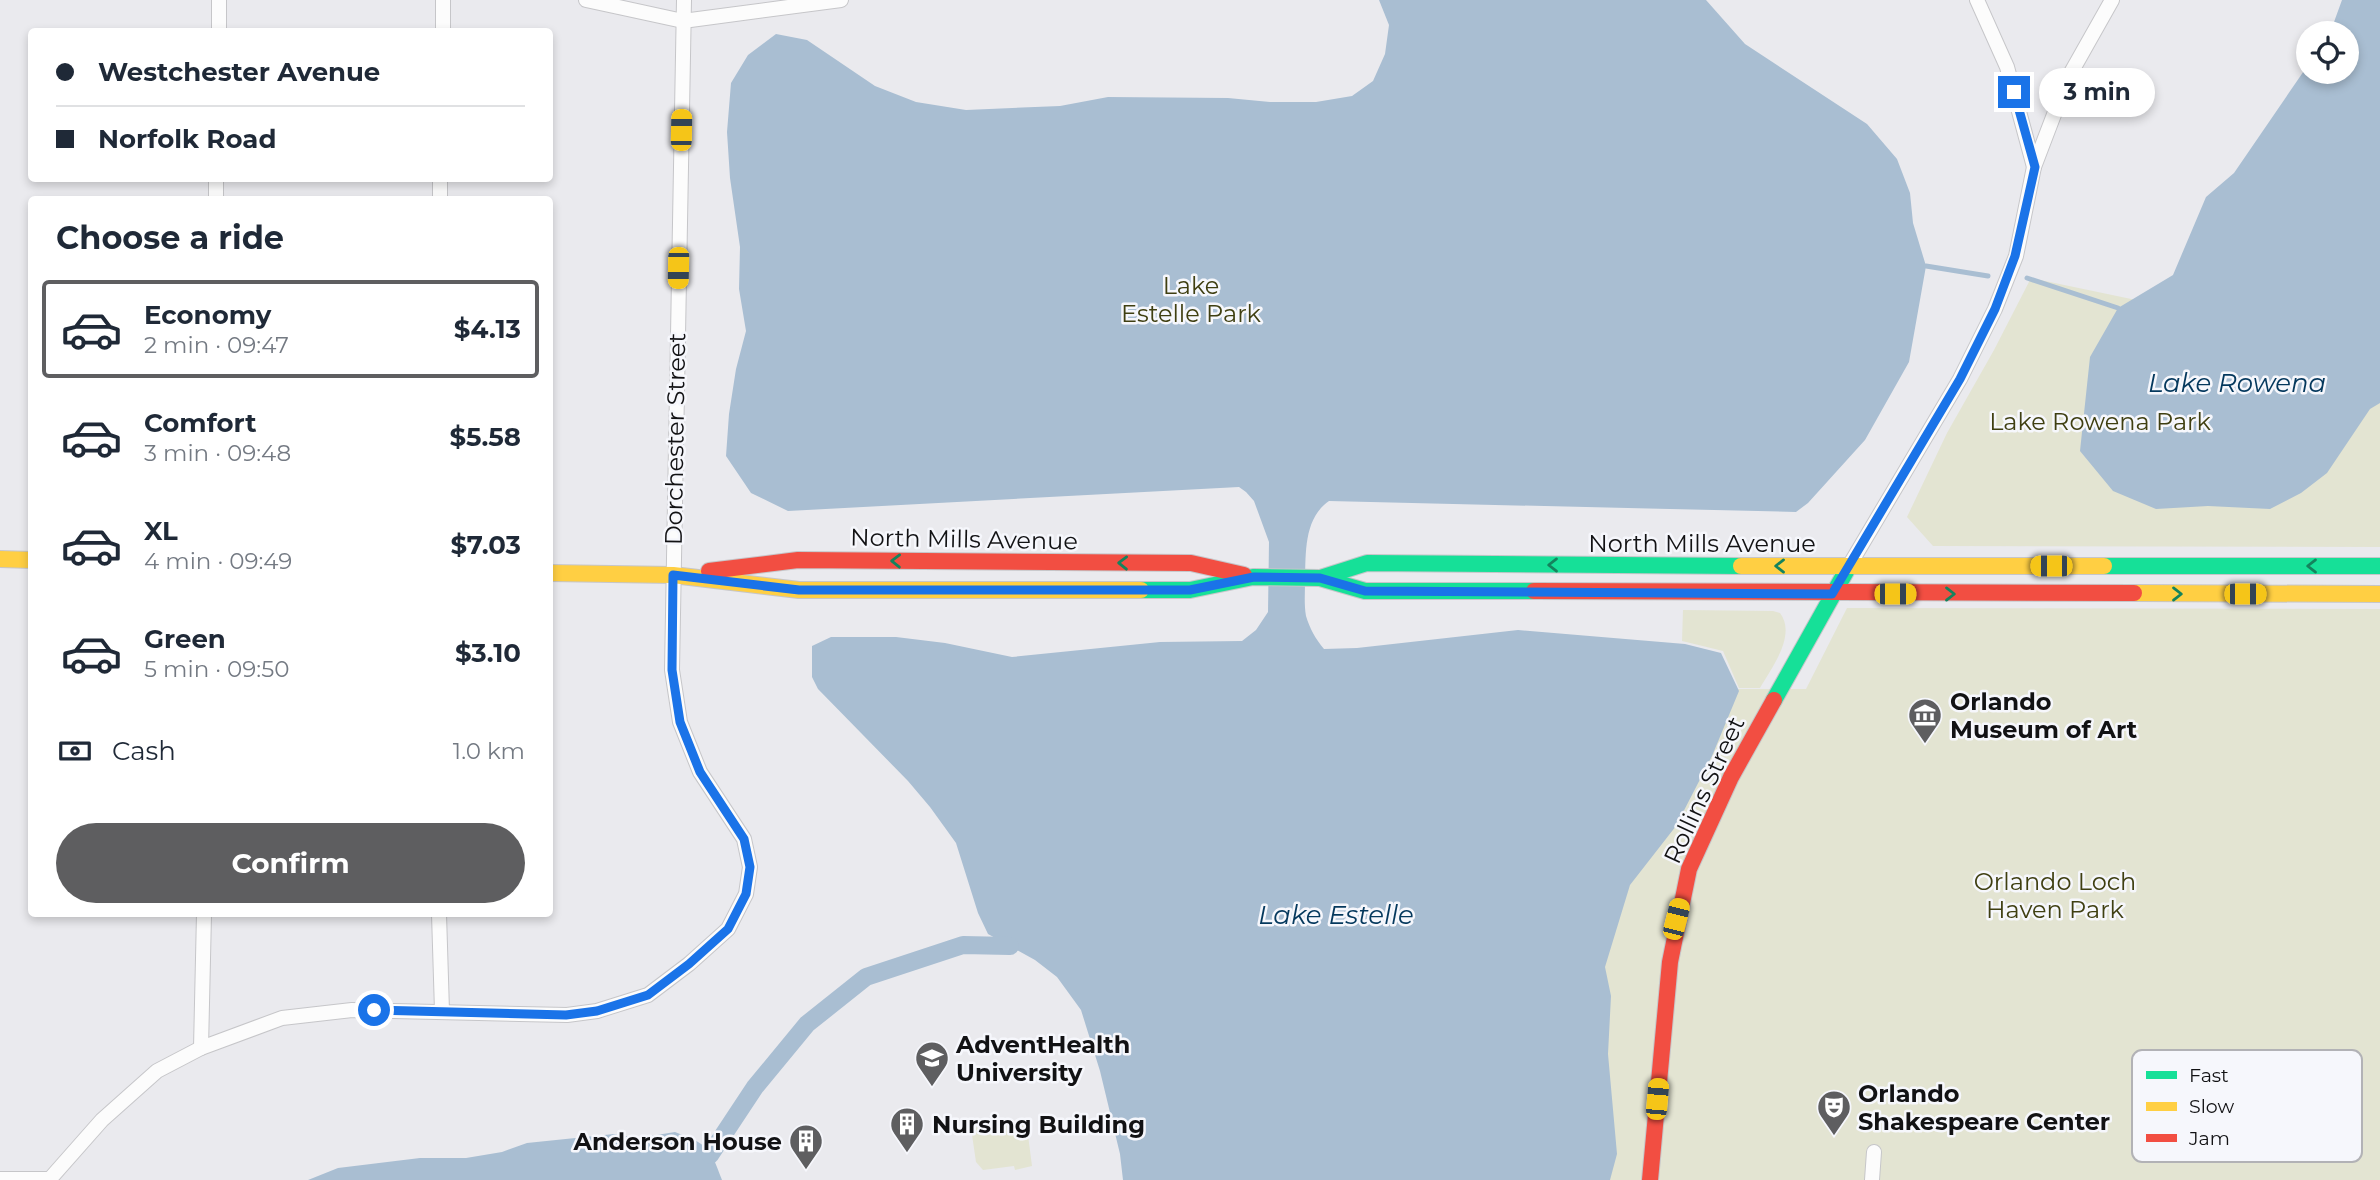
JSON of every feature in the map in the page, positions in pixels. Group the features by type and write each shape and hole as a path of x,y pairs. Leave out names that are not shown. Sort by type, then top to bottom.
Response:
{"main road":[{"path":"0,559 28,560"},
{"name":"North Mills Avenue","path":"673,575 798,560 1191,563 1254,577 1320,578 1365,591 2380,594"},
{"name":"North Mills Avenue","path":"1320,578 1367,563 2380,566"},
{"name":"Rollins Street","path":"1650,1180 1670,962 1676,919 1689,869 1731,777 1849,566"},
{"name":"North Mills Avenue","path":"553,573 673,575 799,590 1190,590 1254,577"}],"street":[{"path":"219,0 219,28"},
{"path":"443,0 443,28"},
{"path":"586,0 683,21 841,0"},
{"name":"Dorchester Street","path":"49,1180 102,1120 157,1071 201,1048 282,1017 352,1010 566,1015 597,1011 648,995 689,964 728,929 746,894 750,867 744,839 700,772 680,722 672,670 684,0"},
{"path":"1977,0 2007,67 2035,167"},
{"path":"1849,566 1960,379 1995,309 2015,256 2035,167 2068,78 2112,0"},
{"path":"201,1048 204,917"},
{"path":"439,917 442,1011"},
{"path":"1872,1180 1874,1152"},
{"path":"0,1178 49,1180"}],"green space":[{"name":"Lake Rowena Park","path":"2031,278 2160,305 2380,302 2380,547 1933,546 1907,517 1947,433"},
{"name":"Orlando Loch Haven Park","path":"1847,608 2380,609 2380,1180 1558,1180 1563,1006 1686,689 1806,689"},
{"path":"1683,610 1780,613 1786,631 1784,641 1776,662 1760,688 1739,688 1723,651 1682,641"},
{"path":"1021,1120 1026,1120 1032,1166 1015,1170 1014,1166 983,1170 976,1162 971,1128 1013,1122 1014,1125 1021,1124"}],"water":[{"name":"Lake Estelle","path":"1379,0 1706,0 1745,44 1867,124 1897,159 1910,193 1913,223 1926,266 1909,362 1865,440 1808,503 1796,512 1329,501 1314,517 1310,527 1305,612 1315,637 1324,649 1357,648 1518,630 1685,644 1721,653 1739,691 1712,756 1676,826 1630,885 1605,967 1611,996 1608,1054 1617,1154 1610,1180 1123,1180 1120,1154 1100,1071 1081,1010 1057,977 1035,960 988,934 978,913 956,843 908,781 818,689 812,677 812,646 831,637 896,637 945,643 1012,657 1160,642 1242,641 1256,630 1268,612 1269,542 1254,501 1239,487 788,511 751,493 726,456 736,369 746,331 739,289 740,247 730,178 727,132 731,83 748,55 776,34 807,40 875,86 916,102 966,110 1060,106 1108,97 1316,102 1352,96 1373,81 1385,54 1389,25"},
{"name":"Lake Rowena","path":"2342,0 2380,0 2380,403 2370,409 2327,473 2301,493 2270,509 2208,506 2156,509 2113,491 2080,451 2090,357 2118,308 2173,275 2206,197 2234,173 2296,83 2359,84 2359,21 2334,21"},
{"path":"675,1132 706,1148 722,1180 308,1180 338,1168 420,1158 466,1158 502,1152 527,1143 614,1134 638,1138"}],"waterway":[{"path":"1926,266 1988,276"},
{"path":"2027,278 2118,308"},
{"path":"710,1155 755,1087 807,1024 866,977 963,945 1010,946"}],"traffic: fast":[{"path":"1320,578 1367,563 1741,566"},
{"path":"1774,700 1849,566"},
{"path":"2104,566 2380,566"},
{"path":"1141,590 1190,590 1253,577 1320,578 1365,591 1534,591"}],"traffic: slow":[{"path":"0,559 28,560"},
{"path":"1741,566 2104,566"},
{"path":"553,573 673,575 799,590 1141,590"},
{"path":"2134,593 2380,594"}],"traffic: jam":[{"path":"709,571 798,560 1191,563 1244,575"},
{"path":"1534,591 2134,593"},
{"path":"1650,1180 1670,962 1689,869 1731,777 1774,700"}],"place":[{"name":"Orlando Museum of Art","path":"1925,745"},
{"name":"AdventHealth University","path":"932,1088"},
{"name":"Orlando Shakespeare Center","path":"1834,1137"},
{"name":"Nursing Building","path":"907,1154"},
{"name":"Anderson House","path":"806,1171"}],"route":[{"path":"374,1010 566,1015 597,1011 648,995 689,964 728,929 746,894 750,867 744,839 700,772 680,722 672,670 673,575 799,590 1190,590 1254,577 1320,578 1365,591 1832,594 1960,379 1995,309 2015,256 2035,167 2014,92"}],"park label":[{"name":"Lake Estelle Park","path":"1191,299"}]}
